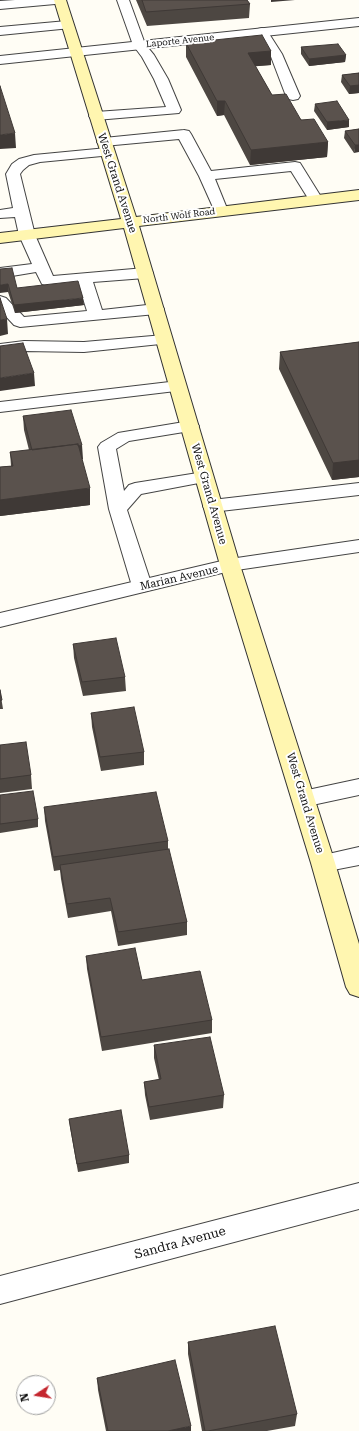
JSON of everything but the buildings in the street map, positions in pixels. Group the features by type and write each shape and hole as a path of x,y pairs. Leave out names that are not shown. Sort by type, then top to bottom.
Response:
{"main road":[{"name":"West Grand Avenue","path":"60,0 75,52 130,222 212,506 323,863 359,987"},
{"name":"North Wolf Road","path":"0,238 359,195"}],"street":[{"name":"Laporte Avenue","path":"0,60 359,22"},
{"name":"Marian Avenue","path":"0,620 230,566 359,546"},
{"name":"Sandra Avenue","path":"0,1290 359,1196"}],"lane":[{"path":"0,5 55,0"},
{"path":"96,116 174,110 161,79 148,55 139,45 123,0"},
{"path":"0,31 67,25"},
{"path":"262,32 276,54 293,96"},
{"path":"47,280 27,235 13,174 17,167 24,162 39,158 184,134 206,176 221,211"},
{"path":"206,176 295,166 316,200"},
{"path":"0,214 22,212"},
{"path":"6,275 47,280 145,273"},
{"path":"84,278 96,315"},
{"path":"0,301 19,317 56,313 96,315 156,310"},
{"path":"0,349 24,346 84,347 164,340"},
{"path":"0,407 178,386"},
{"path":"142,586 118,509 107,447 124,437 190,426"},
{"path":"118,509 135,489 204,477"},
{"path":"212,506 359,489"},
{"path":"303,799 359,787"},
{"path":"323,863 359,856"}]}
